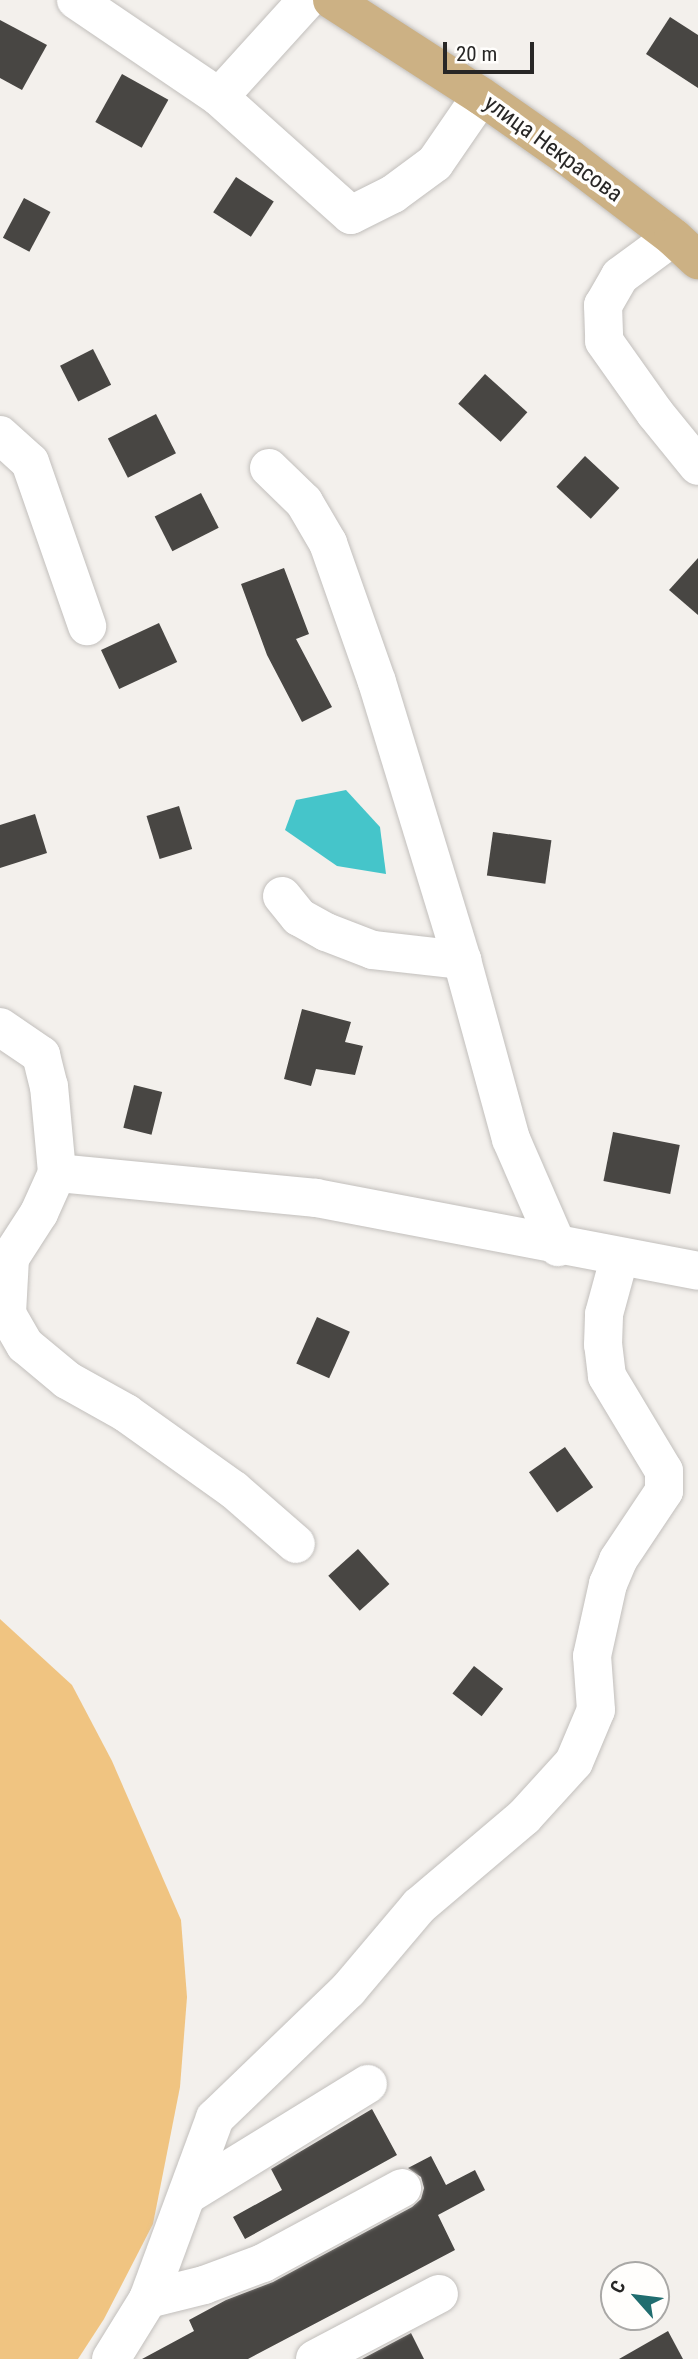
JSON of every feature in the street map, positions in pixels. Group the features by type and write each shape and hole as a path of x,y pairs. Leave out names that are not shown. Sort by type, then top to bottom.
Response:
{"main road":[{"name":"улица Некрасова","path":"332,0 481,96 686,249"}],"street":[{"path":"76,0 219,97 351,215 393,194 435,163 481,96"},
{"path":"219,97 307,0"},
{"path":"686,249 620,275 603,305 604,341 655,413 698,466"},
{"path":"0,435 30,462 87,626"},
{"path":"269,468 304,502 328,543 377,682 463,960 511,1139 558,1247"},
{"path":"282,897 299,917 326,932 373,950 463,960"},
{"path":"0,1027 41,1055 49,1086 57,1173 38,1213 10,1258 7,1314 25,1345 67,1380 126,1413 234,1490 296,1544"},
{"path":"57,1173 316,1198 619,1259 698,1271"},
{"path":"111,2359 148,2299 189,2194 200,2151 215,2118 348,1990 419,1906 524,1817 574,1762 596,1710 592,1656 608,1584 618,1560 664,1491 664,1471 607,1376 603,1345 604,1314 619,1259"},
{"path":"189,2194 368,2084"},
{"path":"148,2299 204,2285 263,2263 402,2188"},
{"path":"314,2359 439,2294"}],"shaded area":[{"path":"0,1619 72,1685 112,1761 181,1920 187,1997 180,2087 153,2224 104,2319 78,2359 0,2359"}],"water":[{"path":"346,790 380,827 386,874 337,866 285,830 296,800"}],"building":[{"path":"670,17 698,35 698,88 646,54"},
{"path":"0,20 47,45 22,90 0,78"},
{"path":"122,74 168,100 142,148 95,122"},
{"path":"236,177 274,202 251,237 213,212"},
{"path":"24,198 50,212 29,252 3,238"},
{"path":"93,349 111,385 78,401 60,366"},
{"path":"485,374 527,412 501,442 458,404"},
{"path":"156,414 176,453 128,478 108,439"},
{"path":"585,456 619,488 591,519 556,487"},
{"path":"201,493 219,528 172,551 155,517"},
{"path":"698,558 698,615 669,590"},
{"path":"284,568 309,634 296,639 332,707 302,722 267,655 241,584"},
{"path":"159,623 177,662 119,689 101,650"},
{"path":"179,806 192,849 160,859 146,816"},
{"path":"35,814 47,853 0,868 0,825"},
{"path":"493,832 551,840 545,884 487,876"},
{"path":"302,1009 351,1022 345,1042 363,1046 355,1075 316,1069 311,1086 284,1079"},
{"path":"134,1085 162,1092 151,1135 123,1128"},
{"path":"613,1132 680,1145 670,1194 603,1181"},
{"path":"317,1317 350,1332 329,1378 296,1364"},
{"path":"565,1447 593,1487 557,1512 529,1472"},
{"path":"358,1549 389,1584 360,1611 328,1576"},
{"path":"474,1666 503,1689 482,1716 452,1694"},
{"path":"372,2109 397,2155 245,2239 233,2217 282,2190 271,2169"},
{"path":"431,2156 446,2185 475,2170 485,2190 438,2215 455,2250 248,2359 142,2359 194,2331 189,2320 226,2300 273,2282 412,2207 421,2199 424,2188 421,2177 408,2168"},
{"path":"668,2331 683,2359 619,2359"},
{"path":"411,2333 424,2359 362,2359"}]}
